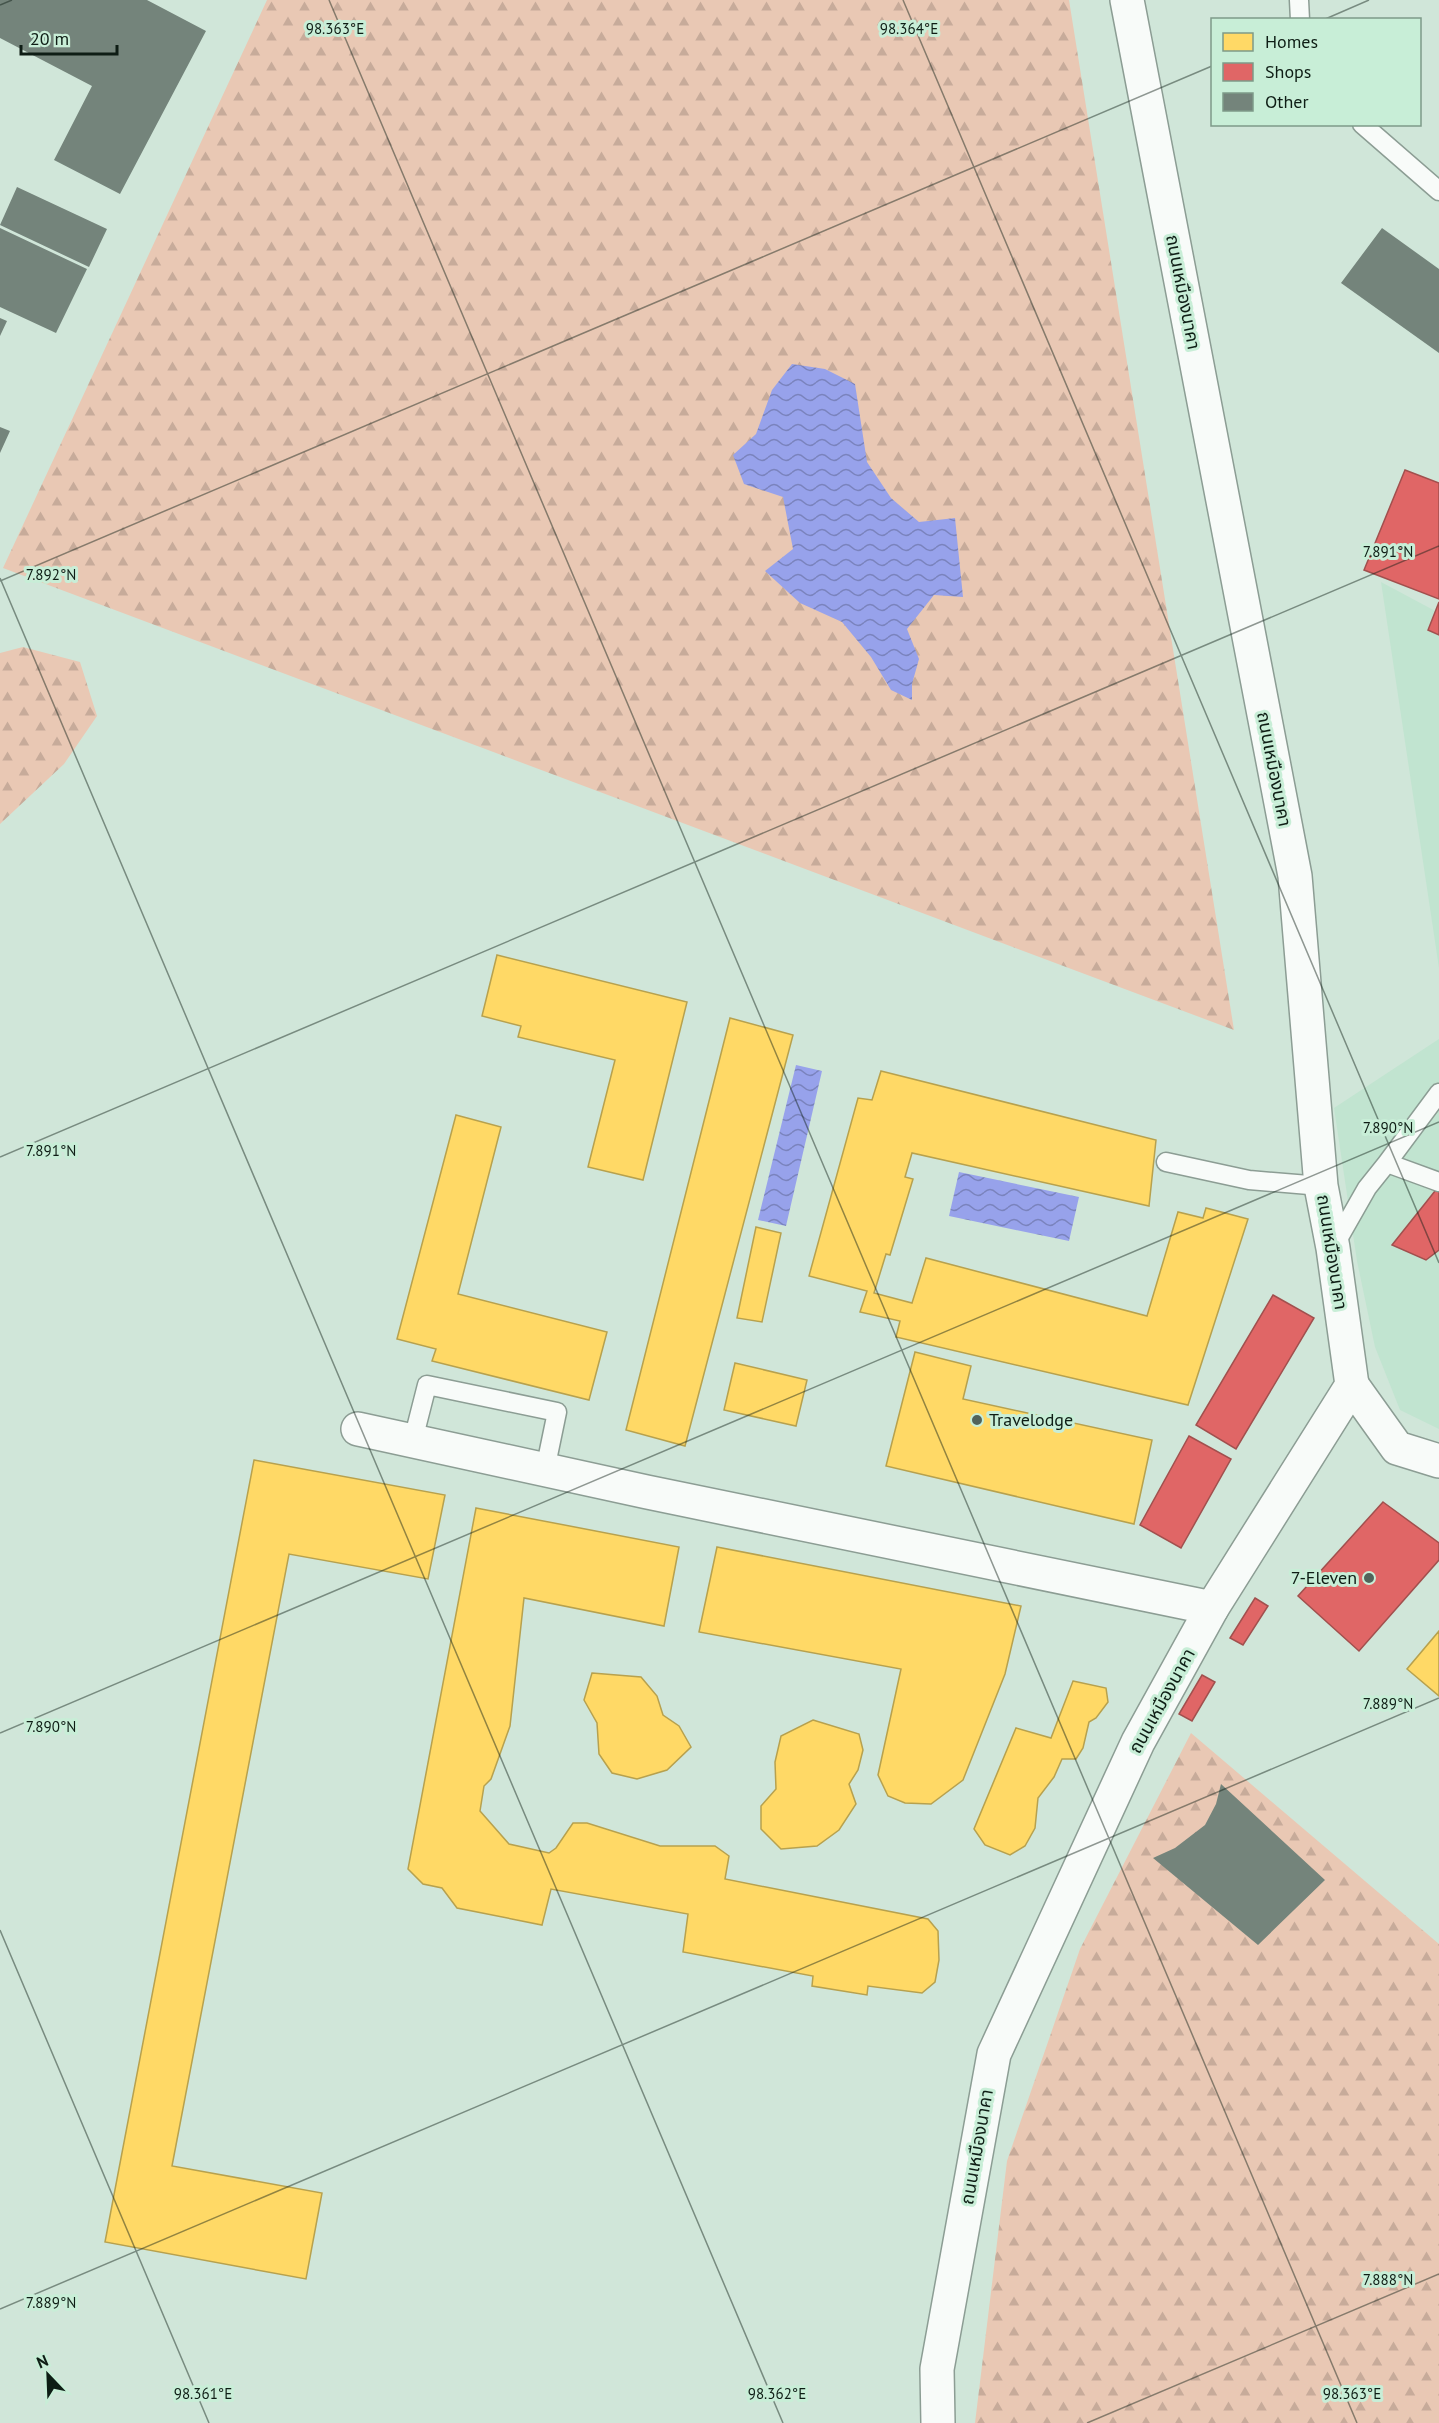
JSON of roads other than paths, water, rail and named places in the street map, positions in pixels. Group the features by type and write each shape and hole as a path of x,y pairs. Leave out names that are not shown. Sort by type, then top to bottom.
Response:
{"street":[{"name":"ถนนเหมืองนาคา","path":"939,2423 936,2369 994,2054 1138,1742 1212,1608 1352,1385 1333,1248 1321,1186 1294,876 1127,0"},
{"path":"1352,1385 1397,1448 1439,1461"},
{"path":"358,1429 1212,1608"}],"lane":[{"path":"1299,0 1300,18"},
{"path":"1364,126 1439,191"},
{"path":"1333,1248 1367,1188 1439,1093"},
{"path":"1166,1162 1250,1180 1321,1186"},
{"path":"1387,1163 1439,1182"},
{"path":"413,1440 427,1385 557,1412 545,1470"}],"water":[{"path":"792,364 825,369 855,384 867,462 891,498 919,522 955,518 963,597 934,595 907,629 919,659 912,684 912,700 891,690 871,657 842,622 800,603 765,571 793,549 783,497 744,484 733,455 756,434 772,390"},
{"path":"796,1065 822,1071 786,1226 758,1220"},
{"path":"959,1172 1079,1197 1069,1241 949,1216"}],"place":[{"name":"Travelodge","path":"977,1420"},
{"name":"7-Eleven","path":"1369,1578"}]}
